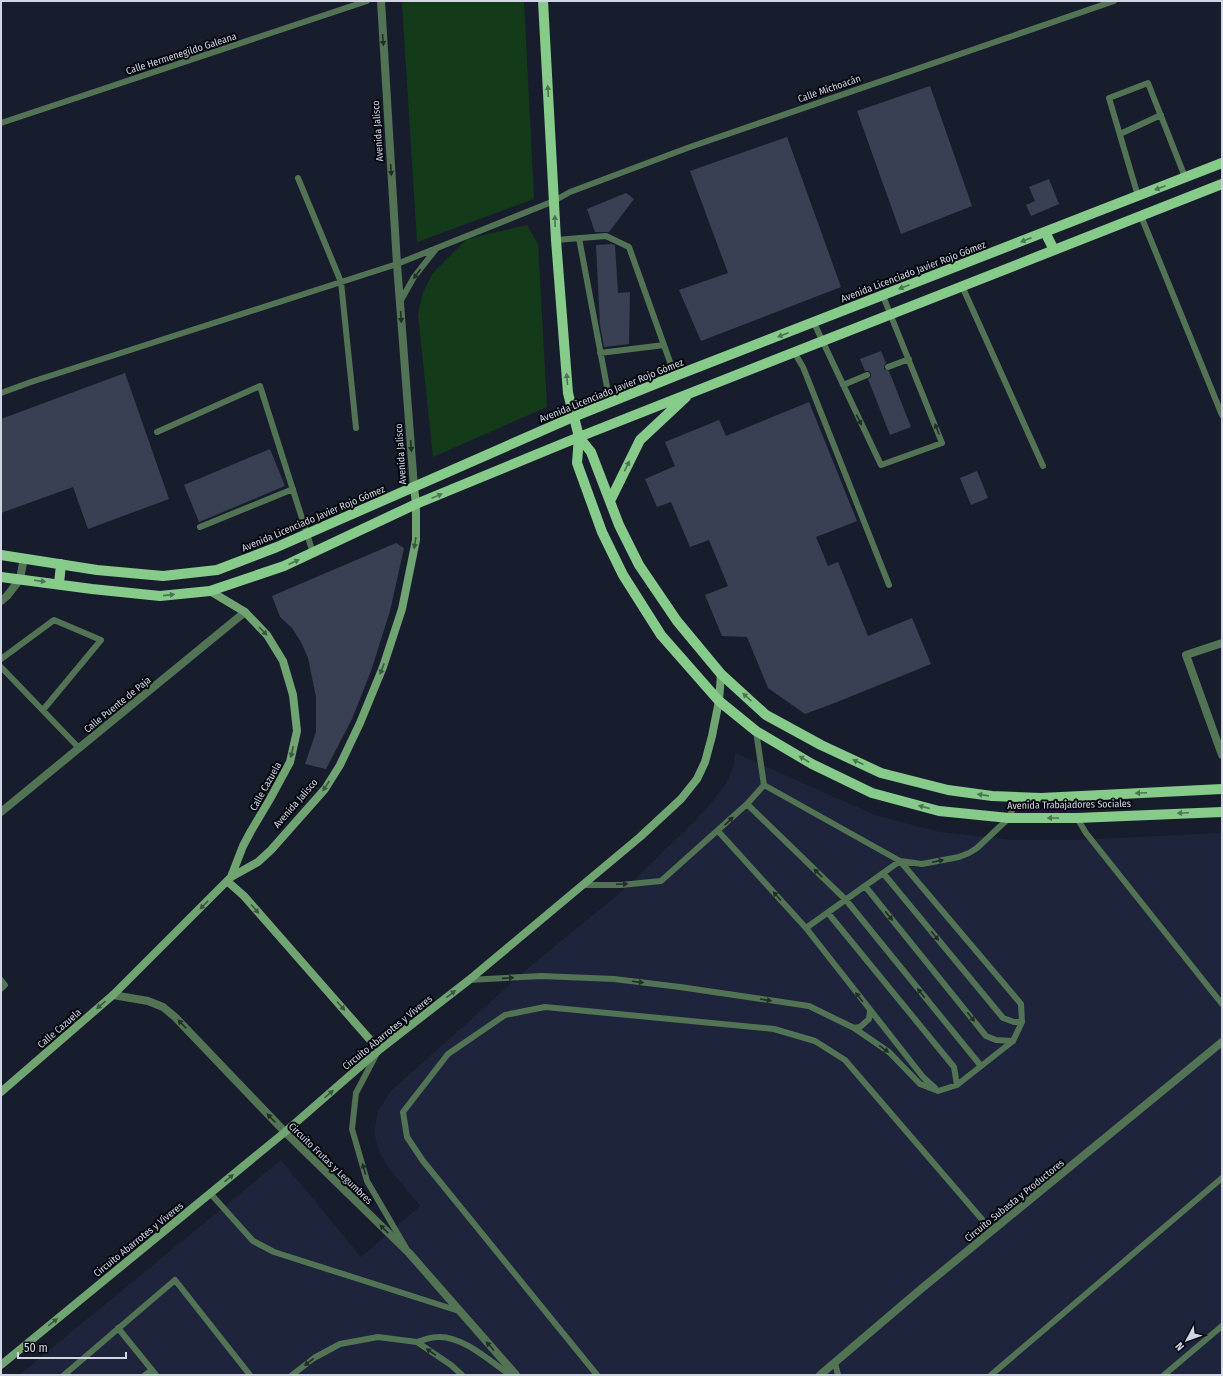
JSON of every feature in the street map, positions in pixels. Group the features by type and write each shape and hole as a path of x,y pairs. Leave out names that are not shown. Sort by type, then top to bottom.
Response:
{"main road":[{"path":"543,1 556,240 568,393 579,437"},
{"name":"Avenida Licenciado Javier Rojo Gómez","path":"1,555 97,570 163,576 217,570 307,534 573,417 1222,163"},
{"path":"1,577 160,596 210,591 284,566 416,504 693,391 1222,184"},
{"path":"1045,232 1054,250"},
{"path":"610,502 640,440 693,391"},
{"name":"Avenida Trabajadores Sociales","path":"579,437 591,452 619,525 639,565 677,621 721,674 766,715 821,745 881,773 948,790 1017,798 1222,789"},
{"name":"Avenida Trabajadores Sociales","path":"579,437 577,463 602,532 622,575 661,634 719,701 756,731 812,764 872,793 939,811 1009,818 1077,818 1222,812"},
{"name":"Avenida Jalisco","path":"258,862 271,850 324,789 340,765 360,724 383,667 402,609 416,540 416,504 414,487"},
{"path":"59,584 61,564"},
{"name":"Calle Cazuela","path":"210,591 245,612 267,635 283,661 293,695 297,731 290,762 251,830 229,879"},
{"name":"Circuito Abarrotes y Víveres","path":"1,1365 285,1132 379,1050 469,980 640,837 681,799 696,779 705,762 719,701 721,674"},
{"name":"Calle Cazuela","path":"1,1092 113,995 229,879 258,862"},
{"path":"229,879 379,1050"}],"street":[{"name":"Avenida Jalisco","path":"381,1 397,264 414,487"},
{"path":"1,601 7,596 20,579 24,558"},
{"name":"Calle Puente de Paja","path":"1,812 245,612"},
{"path":"1222,643 1186,655 1222,754"},
{"name":"Circuito Frutas y Legumbres","path":"113,995 148,1001 162,1007 175,1017 285,1132 409,1252 516,1375"},
{"name":"Circuito Subasta y Productores","path":"820,1375 921,1289 1222,1042"}],"lane":[{"name":"Calle Hermenegildo Galeana","path":"1,123 367,1"},
{"name":"Calle Michoacán","path":"1,393 397,264 554,201 570,192 690,146 1114,1"},
{"path":"1138,196 1109,98 1148,84 1185,177"},
{"path":"1120,134 1161,115"},
{"path":"298,178 341,282 356,428"},
{"path":"1141,216 1222,415"},
{"path":"556,240 606,236 629,247 675,376"},
{"path":"579,238 610,403"},
{"path":"400,302 414,277 436,248"},
{"path":"962,286 1043,466"},
{"path":"814,323 881,465 942,443 883,296"},
{"path":"600,353 664,345"},
{"path":"794,352 802,367 889,585"},
{"path":"888,367 909,359"},
{"path":"843,385 867,376"},
{"path":"157,432 260,386 313,553"},
{"path":"200,526 293,489"},
{"path":"1,660 54,620 101,640 43,710"},
{"path":"1,667 79,748"},
{"path":"756,731 764,785"},
{"path":"583,885 621,885 661,881 747,804 764,785"},
{"path":"469,980 541,976 614,979 809,1006 854,1028 889,1052 920,1084 938,1091 957,1085 1013,1041 1022,1022 1021,1004 900,861 764,785"},
{"path":"806,928 900,861 922,864 959,857 969,853 977,848 1009,818 1017,798"},
{"path":"747,804 846,900 981,1066"},
{"path":"1077,818 1086,834 1222,1004"},
{"path":"718,831 806,928 923,1077 938,1091"},
{"path":"883,873 1003,1018 1014,1022 1022,1022"},
{"path":"865,886 986,1036 996,1040 1013,1041"},
{"path":"828,913 954,1067 957,1085"},
{"path":"1,980 5,985 1,988"},
{"path":"597,1375 422,1161 407,1137 403,1112 448,1054 505,1015 546,1007 774,1029 815,1042 845,1060 992,1231"},
{"path":"854,1028 860,1027 869,1019 870,1011"},
{"path":"379,1050 356,1093 352,1129 367,1181 409,1252"},
{"path":"991,1375 1222,1178"},
{"path":"210,1193 253,1241 274,1252 459,1311"},
{"path":"64,1375 175,1280 250,1375"},
{"path":"1164,1375 1222,1326"},
{"path":"118,1328 154,1372 145,1375"},
{"path":"292,1375 314,1358 340,1344 378,1337 416,1342 437,1337 451,1338 470,1348 510,1375"},
{"path":"416,1342 462,1375"},
{"path":"835,1363 838,1375"}],"shaded area":[{"path":"735,753 875,815 940,832 1012,840 1075,840 1222,833 1222,1375 19,1375 281,1160 361,1257 420,1206 387,1166 379,1151 374,1132 378,1111 392,1090 533,964 620,893 695,821 726,784 733,768"}],"green space":[{"path":"407,1 524,1 534,199 417,242 402,3"},
{"path":"527,225 538,244 547,407 433,457 418,315 423,292 433,273 467,239"}],"building":[{"path":"930,86 972,206 901,234 857,111"},
{"path":"787,137 841,287 701,341 679,290 728,273 690,171"},
{"path":"1049,179 1059,204 1031,216 1026,205 1035,201 1029,187"},
{"path":"626,193 634,199 609,232 595,232 587,209"},
{"path":"596,245 615,245 618,293 630,292 629,344 604,347 600,325"},
{"path":"881,351 886,363 884,369 889,371 911,427 890,435 868,379 871,377 871,374 869,371 865,371 860,359"},
{"path":"125,373 169,499 88,529 73,487 1,513 1,419"},
{"path":"809,402 857,521 816,537 828,566 838,562 868,636 912,618 931,664 805,714 768,688 747,637 722,636 705,595 728,586 709,540 690,547 671,502 657,507 645,479 675,466 665,442 719,420 726,436"},
{"path":"270,449 285,486 199,522 184,485"},
{"path":"977,471 988,498 971,505 960,478"},
{"path":"396,543 404,548 390,611 371,671 352,719 326,769 305,764 316,732 316,697 308,658 301,642 292,628 280,617 272,596"}]}
